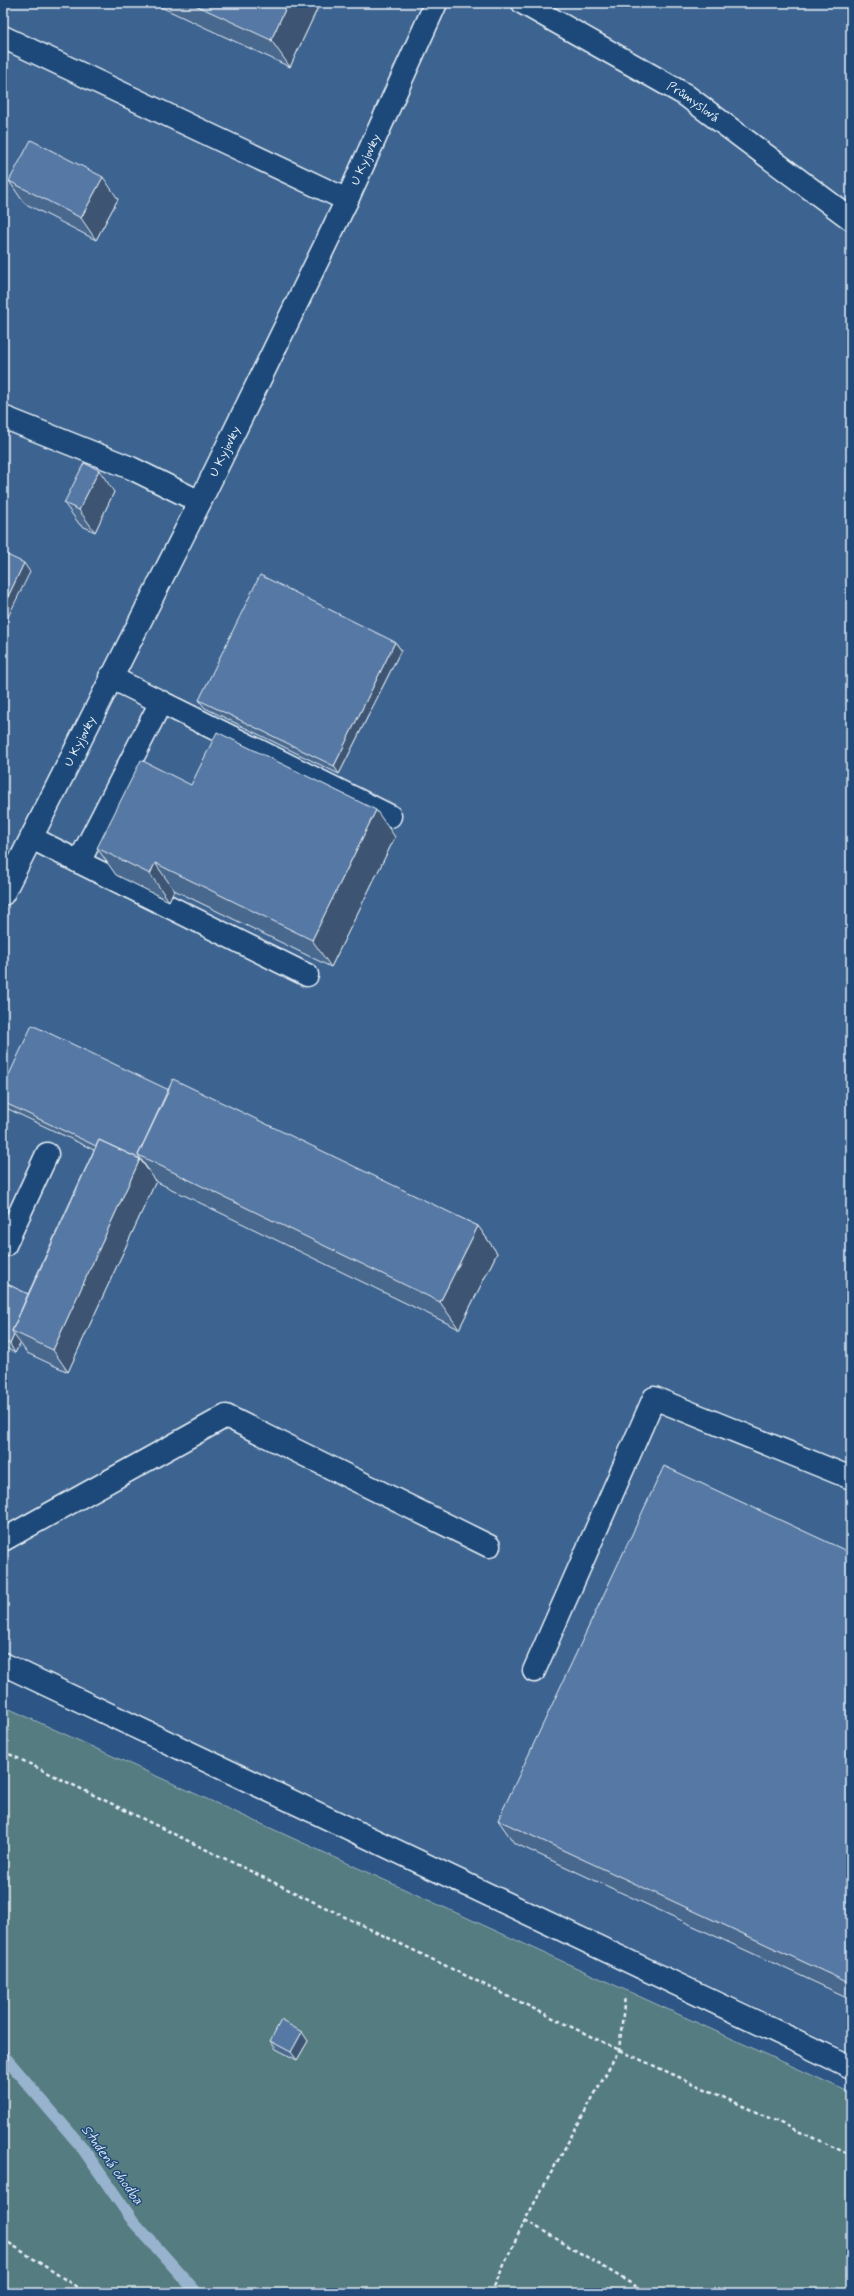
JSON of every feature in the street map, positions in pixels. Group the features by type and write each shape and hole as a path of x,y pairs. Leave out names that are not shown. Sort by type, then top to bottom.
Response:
{"lane":[{"name":"U Kyjovky","path":"3,894 32,838 110,677 200,502 347,200 436,3"},
{"name":"Průmyslová","path":"523,3 684,94 851,219"},
{"path":"3,37 347,200"},
{"path":"3,417 131,468 200,502"},
{"path":"110,677 390,816"},
{"path":"79,862 161,702"},
{"path":"32,838 307,975"},
{"path":"3,1243 5,1244 47,1154"},
{"path":"534,1671 654,1398 851,1478"},
{"path":"3,1540 226,1416 489,1546"},
{"path":"3,1664 630,1964 851,2067"}],"path":[{"path":"3,1751 619,2050 851,2155"},
{"path":"491,2293 524,2220 619,2050 630,1964"},
{"path":"524,2220 647,2293"},
{"path":"3,2239 86,2293"}],"shaded area":[{"path":"3,3 851,3 851,2052 3,1653"}],"green space":[{"path":"3,1706 851,2093 851,2293 3,2293"}],"building":[{"path":"191,3 288,3 271,40"},
{"path":"31,140 103,177 81,218 9,181"},
{"path":"84,463 99,470 79,510 64,503"},
{"path":"3,553 24,563 3,607"},
{"path":"260,575 395,642 334,766 199,700"},
{"path":"217,732 376,810 312,940 155,863 150,874 97,848 141,760 191,785"},
{"path":"32,1025 169,1090 138,1155 149,1171 140,1159 99,1140 96,1146 3,1102 3,1088"},
{"path":"173,1079 478,1226 440,1302 138,1155"},
{"path":"99,1140 140,1159 53,1350 12,1331"},
{"path":"3,1282 28,1294 12,1331 14,1335 10,1344 3,1341"},
{"path":"664,1466 851,1553 851,1984 498,1820"},
{"path":"281,2020 302,2032 291,2052 270,2041"}],"waterway":[{"name":"Studená chodba","path":"3,2055 81,2146 133,2221 197,2293"}]}
